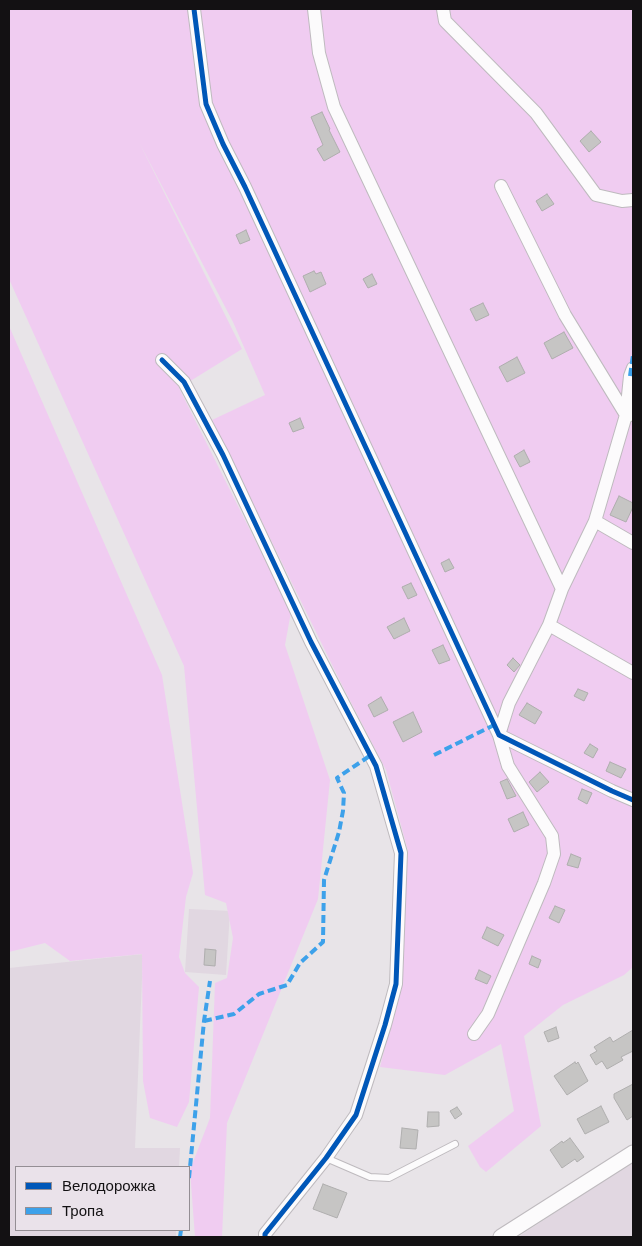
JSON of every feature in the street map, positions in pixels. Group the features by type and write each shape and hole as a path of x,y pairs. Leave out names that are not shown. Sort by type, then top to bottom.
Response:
{"street":[{"path":"194,9 206,104 222,144 245,187 499,734 508,766 552,836 554,854 544,883 488,1014 474,1034"},
{"path":"314,9 319,53 334,107 562,589"},
{"path":"443,9 445,21 536,112 596,195 622,201 633,200"},
{"path":"501,186 565,315 630,416"},
{"path":"162,360 184,382 219,447 311,642 376,766 401,853 396,984 385,1025 356,1114 326,1158 265,1234 265,1237"},
{"path":"499,734 508,703 549,625 562,589 595,521 630,416 630,376 633,368"},
{"path":"595,521 633,542"},
{"path":"549,625 633,673"},
{"path":"499,734 612,792 633,800"},
{"path":"501,1237 633,1153"}],"lane":[{"path":"326,1158 370,1177 389,1178 455,1144"}],"shaded area":[{"path":"9,9 633,9 633,967 624,975 563,1005 524,1036 541,1126 486,1172 480,1167 468,1146 514,1111 501,1044 445,1075 380,1067 398,996 408,851 386,770 341,683 212,420 265,395 233,322 139,142 242,349 179,388 291,612 285,645 330,780 318,899 227,1123 222,1237 195,1237 190,1170 210,1118 215,983 227,978 233,938 226,903 205,895 184,666 9,279"},
{"path":"9,326 162,675 193,873 186,897 179,957 185,973 199,987 189,1102 177,1127 150,1118 143,1081 142,954 70,961 45,943 9,952"},
{"path":"189,909 230,911 226,975 185,972"},
{"path":"143,954 135,1148 180,1148 179,1166 15,1166 15,1231 176,1231 176,1237 9,1237 9,968"},
{"path":"633,1161 633,1237 518,1237"}],"building":[{"path":"322,112 340,152 324,161 317,149 323,145 311,117"},
{"path":"591,131 601,142 589,152 580,141"},
{"path":"547,194 554,204 542,211 536,201"},
{"path":"246,230 250,240 240,244 236,235"},
{"path":"314,271 316,274 321,272 326,284 310,292 303,276"},
{"path":"372,274 377,284 368,288 363,279"},
{"path":"483,303 489,315 476,321 470,309"},
{"path":"564,332 573,348 552,359 544,343"},
{"path":"517,357 525,373 507,382 499,367"},
{"path":"300,418 304,428 293,432 289,423"},
{"path":"524,450 530,462 520,467 514,456"},
{"path":"619,496 633,503 626,522 610,515"},
{"path":"449,559 454,568 445,572 441,563"},
{"path":"411,583 417,595 408,599 402,587"},
{"path":"404,618 410,631 394,639 387,627"},
{"path":"443,645 450,660 439,664 432,650"},
{"path":"513,658 520,665 514,672 507,665"},
{"path":"578,689 588,693 584,701 574,696"},
{"path":"381,697 388,710 374,717 368,705"},
{"path":"527,703 542,712 535,724 519,715"},
{"path":"413,712 422,732 403,742 393,722"},
{"path":"590,744 598,749 593,758 584,753"},
{"path":"610,762 626,769 621,778 606,771"},
{"path":"540,772 549,782 537,792 529,782"},
{"path":"507,779 516,796 507,799 500,782"},
{"path":"582,789 592,793 587,804 578,799"},
{"path":"523,812 529,825 514,832 508,819"},
{"path":"571,854 581,858 578,868 567,865"},
{"path":"555,906 565,910 559,923 549,918"},
{"path":"487,927 504,935 498,946 482,938"},
{"path":"205,949 216,950 215,966 204,965"},
{"path":"532,956 541,960 538,968 529,964"},
{"path":"479,970 491,976 487,984 475,979"},
{"path":"556,1027 559,1038 548,1042 544,1032"},
{"path":"633,1030 633,1051 621,1057 623,1060 607,1069 602,1061 596,1065 590,1055 597,1051 594,1047 610,1037 613,1042"},
{"path":"575,1062 576,1064 578,1062 588,1081 567,1095 554,1076"},
{"path":"633,1084 633,1116 627,1120 614,1098 614,1094"},
{"path":"601,1106 609,1122 585,1134 577,1119"},
{"path":"457,1107 462,1114 455,1119 450,1111"},
{"path":"428,1112 439,1112 439,1126 427,1127"},
{"path":"402,1128 418,1130 416,1149 400,1148"},
{"path":"570,1138 584,1157 577,1162 575,1159 562,1168 550,1150 562,1141 563,1143"},
{"path":"323,1184 347,1193 337,1218 313,1209"}],"marked path":[{"path":"630,376 633,355"},
{"path":"434,755 494,725"},
{"path":"204,1021 234,1014 259,994 287,985 300,963 323,942 324,880 339,832 343,811 344,793 337,778 371,755"},
{"path":"190,1168 204,1021 210,981"},
{"path":"180,1237 181,1231"}],"cycle path":[{"path":"194,9 206,104 499,735 633,800"},
{"path":"162,360 184,382 223,455 311,642 376,766 401,853 396,984 356,1115 326,1158 265,1234 265,1237"}]}
